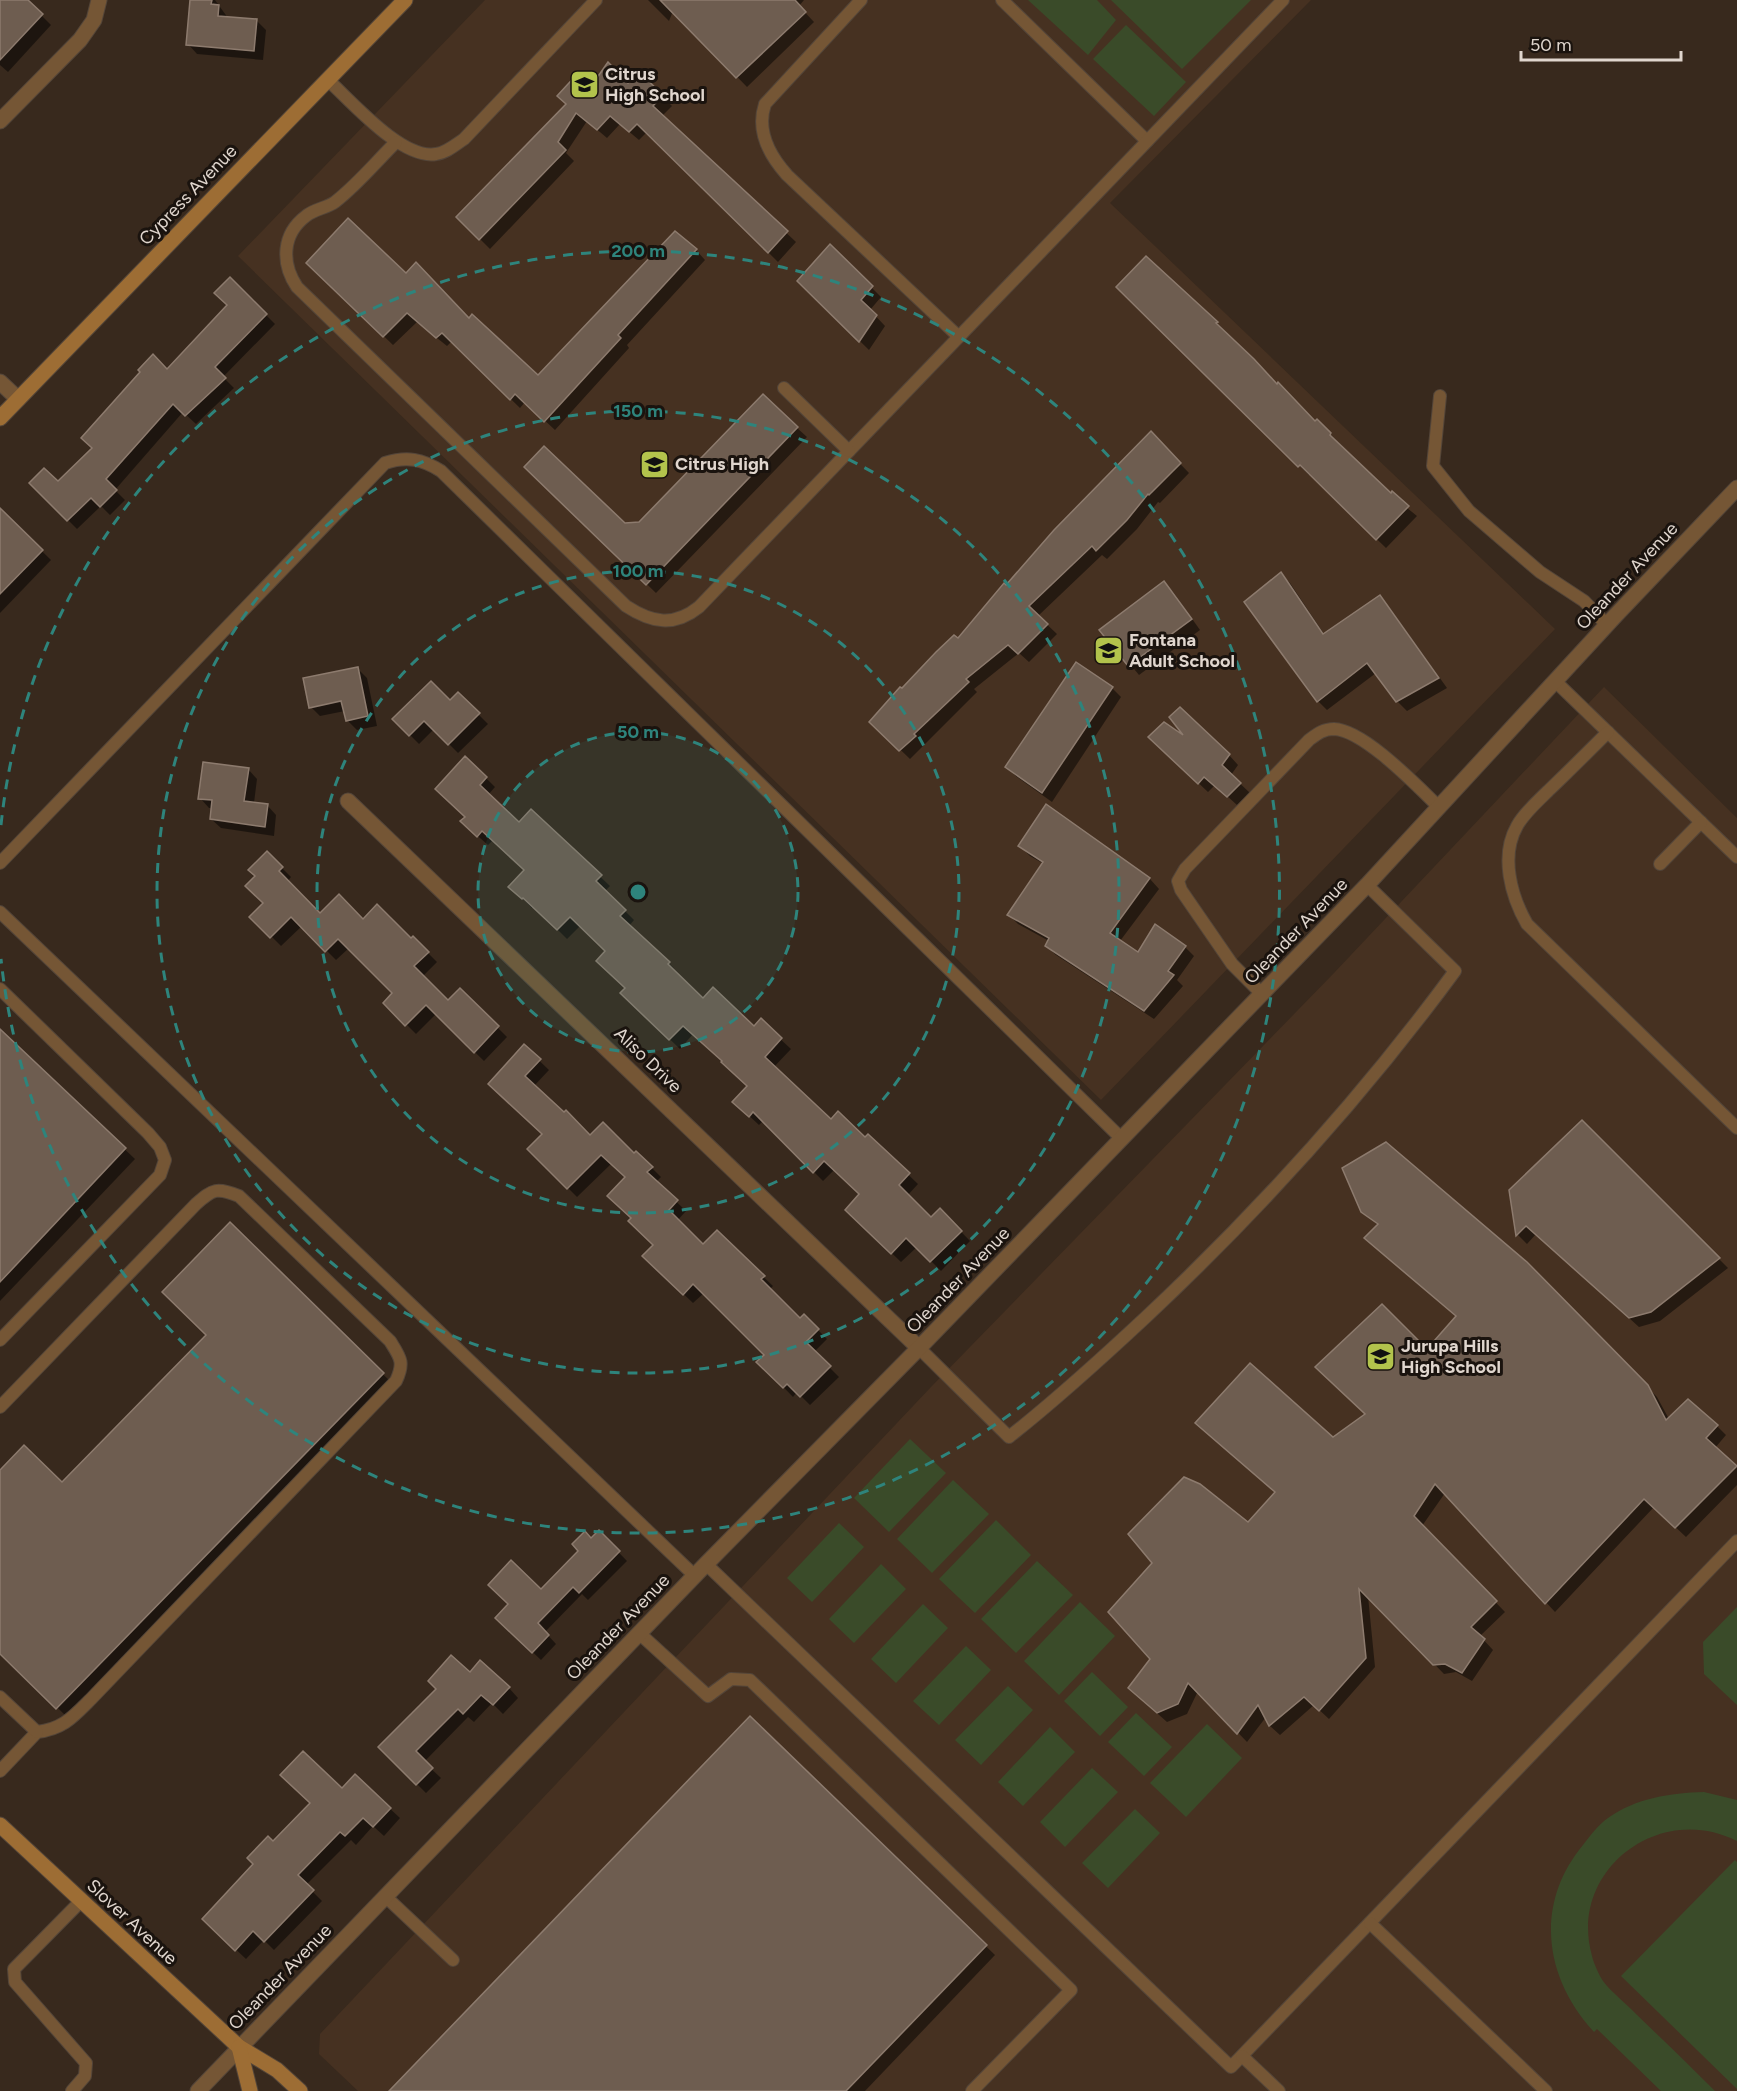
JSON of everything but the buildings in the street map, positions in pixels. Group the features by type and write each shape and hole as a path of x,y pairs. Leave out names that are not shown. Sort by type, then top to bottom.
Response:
{"street":[{"path":"0,121 80,40 94,20 99,0"},
{"name":"Cypress Avenue","path":"0,418 405,0"},
{"path":"0,382 18,399"},
{"name":"Oleander Avenue","path":"198,2091 694,1576 919,1348 1367,885 1737,488"},
{"name":"Aliso Drive","path":"348,801 919,1348"},
{"name":"Slover Avenue","path":"0,1825 239,2047 277,2070 300,2091"},
{"path":"239,2047 250,2091"}],"lane":[{"path":"328,80 396,142 416,153 435,155 450,149 464,139 596,0"},
{"path":"861,0 765,104 761,117 762,131 774,158 787,175 959,337"},
{"path":"1002,0 1147,141"},
{"path":"396,142 333,204 307,215 296,226 288,241 286,260 289,274 297,287 626,606 651,619 678,620 690,614 1283,0"},
{"path":"784,388 849,451"},
{"path":"1440,396 1433,466 1469,511 1540,572 1584,601 1607,625"},
{"path":"0,863 385,463 412,458 428,462 441,471 1122,1139"},
{"path":"1555,681 1737,857"},
{"path":"1262,994 1233,964 1181,890 1178,881 1185,868 1309,740 1321,731 1343,730 1364,742 1395,764 1439,807"},
{"path":"1608,732 1530,809 1517,826 1511,842 1508,863 1518,908 1527,924 1737,1128"},
{"path":"1660,864 1701,822"},
{"path":"919,1348 1008,1437 1042,1411 1120,1342 1258,1206 1370,1080 1455,971 1367,885"},
{"path":"0,912 694,1576"},
{"path":"0,989 148,1133 160,1147 165,1160 160,1175 0,1340"},
{"path":"0,1407 196,1204 210,1192 222,1190 239,1196 390,1341 401,1358 402,1369 396,1381 91,1699 66,1723 50,1731 36,1732 0,1771"},
{"path":"706,1564 1231,2067 1737,1540"},
{"path":"639,1633 708,1696 731,1679 750,1680 1071,1990 972,2091"},
{"path":"0,1697 36,1732"},
{"path":"385,1896 453,1960"},
{"path":"72,2091 86,2076 86,2063 15,1982 14,1970 81,1901"},
{"path":"1370,1923 1546,2091"},
{"path":"1242,2056 1279,2091"}],"shaded area":[{"path":"485,0 1311,0 1110,203 1555,629 1101,1100 238,256"},
{"name":"Jurupa Hills High School","path":"1604,687 1737,818 1737,2091 358,2091 319,2054 320,2034 931,1387 1334,973"}],"green space":[{"path":"1028,0 1097,0 1116,20 1088,55"},
{"path":"1111,0 1251,0 1182,69"},
{"path":"1126,25 1186,82 1154,116 1093,59"},
{"path":"910,1439 946,1473 889,1532 854,1498"},
{"path":"953,1480 989,1514 932,1573 897,1539"},
{"path":"996,1520 1031,1555 975,1613 939,1579"},
{"path":"839,1523 864,1547 812,1602 787,1578"},
{"path":"1037,1561 1073,1595 1016,1653 981,1619"},
{"path":"881,1564 906,1589 854,1643 829,1619"},
{"path":"1080,1602 1115,1636 1059,1695 1024,1661"},
{"path":"923,1604 948,1628 896,1683 871,1659"},
{"path":"1737,1607 1737,1705 1704,1674 1703,1642"},
{"path":"966,1646 991,1670 939,1725 913,1701"},
{"path":"1092,1672 1128,1707 1100,1736 1064,1701"},
{"path":"1008,1686 1033,1710 981,1765 955,1740"},
{"path":"1136,1713 1172,1747 1144,1776 1108,1742"},
{"path":"1207,1724 1242,1758 1186,1817 1150,1783"},
{"path":"1050,1727 1075,1752 1023,1806 998,1782"},
{"path":"1092,1768 1118,1792 1065,1847 1040,1822"},
{"path":"1704,1792 1737,1800 1737,1841 1707,1831 1678,1830 1651,1837 1626,1852 1607,1872 1594,1897 1588,1925 1592,1956 1603,1981 1715,2091 1661,2091 1597,2029 1594,2032 1577,2011 1564,1988 1556,1965 1551,1940 1552,1916 1557,1892 1567,1868 1588,1838 1604,1821 1619,1811 1642,1801 1666,1795"},
{"path":"1135,1809 1160,1833 1108,1888 1082,1863"},
{"path":"1735,1860 1737,1862 1737,2089 1621,1976"}],"place":[{"name":"Citrus High School","path":"584,84"},
{"name":"Citrus High","path":"654,464"},
{"name":"Fontana Adult School","path":"1108,650"},
{"name":"Jurupa Hills High School","path":"1380,1356"}]}
